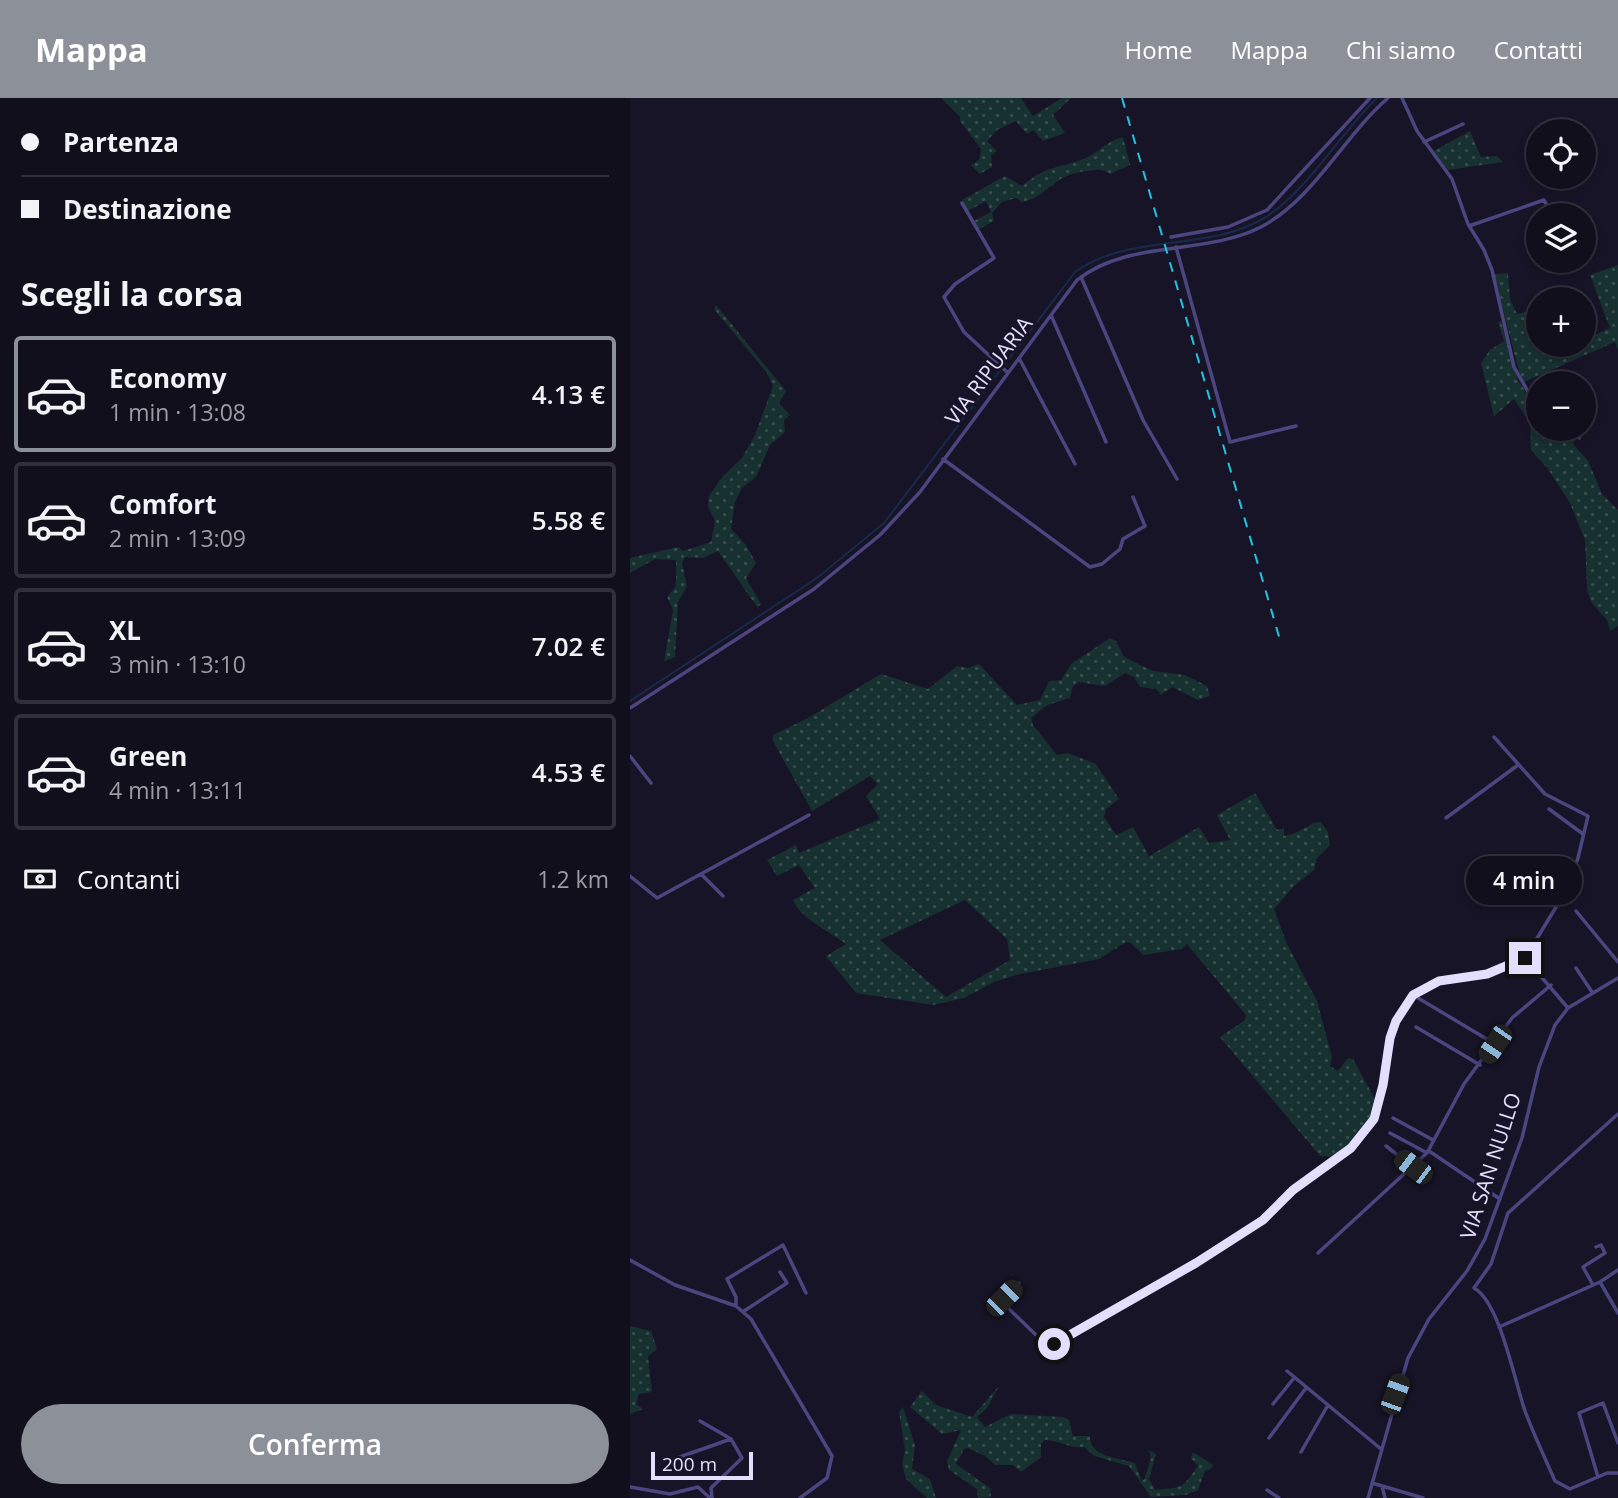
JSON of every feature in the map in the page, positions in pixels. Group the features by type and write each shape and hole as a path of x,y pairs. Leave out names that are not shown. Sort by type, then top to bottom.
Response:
{"street":[{"path":"1171,237 1228,227 1255,217 1272,206 1370,98"},
{"name":"VIA RIPUARIA","path":"630,708 842,569 902,513 1081,276 1107,262 1240,235 1282,214 1300,197 1352,132 1388,98"},
{"path":"1402,98 1424,142 1452,179 1469,226 1492,270 1514,367 1526,388"},
{"path":"1424,142 1463,124"},
{"path":"962,203 995,258 955,284 944,297 964,332 1007,372"},
{"path":"1469,226 1526,206"},
{"path":"1176,247 1230,442 1296,426"},
{"path":"1081,276 1143,420 1177,479"},
{"path":"1051,315 1106,442"},
{"path":"1019,358 1075,464"},
{"path":"943,459 1090,567 1102,564 1120,549 1123,539 1145,526 1133,497"},
{"path":"1019,1283 1004,1298 1004,1304 1037,1336 1054,1344 1196,1263 1263,1220 1293,1190 1351,1148 1371,1124 1383,1085 1390,1038 1396,1021 1413,995 1439,981 1487,974 1525,958 1564,894 1578,858 1588,816 1545,794 1494,737"},
{"path":"630,756 651,783"},
{"path":"1446,818 1518,765"},
{"path":"1549,809 1583,834"},
{"path":"630,876 657,898 810,815"},
{"path":"701,874 723,896"},
{"path":"1576,911 1618,962"},
{"path":"1525,958 1551,985 1568,1008"},
{"path":"1576,968 1592,992"},
{"name":"VIA SAN NULLO","path":"1368,1498 1408,1359 1429,1320 1479,1253 1522,1138 1547,1042 1568,1008 1618,978"},
{"path":"1318,1254 1427,1153 1464,1084 1513,1018 1551,985"},
{"path":"1413,995 1495,1044"},
{"path":"1416,1027 1480,1065"},
{"path":"1618,1114 1504,1219 1491,1264 1474,1288 1479,1292 1499,1328 1525,1412 1555,1481 1570,1489 1598,1477 1618,1473"},
{"path":"1393,1118 1433,1140"},
{"path":"1390,1133 1427,1153 1432,1151 1500,1199"},
{"path":"1386,1146 1413,1167"},
{"path":"736,1306 736,1297 727,1279 783,1245 806,1293"},
{"path":"1593,1285 1583,1267 1605,1253 1601,1245 1596,1247"},
{"path":"630,1260 675,1285 744,1311 832,1456 827,1478 800,1498"},
{"path":"1499,1328 1600,1282 1618,1270"},
{"path":"744,1311 787,1283 780,1272"},
{"path":"1600,1282 1618,1313"},
{"path":"1287,1371 1381,1449"},
{"path":"1273,1404 1294,1378"},
{"path":"1269,1438 1306,1388"},
{"path":"1598,1477 1579,1413 1603,1402 1618,1443"},
{"path":"1301,1452 1328,1405"},
{"path":"700,1421 731,1439 741,1453 742,1460 715,1482 711,1488 711,1498"},
{"path":"674,1459 731,1439"},
{"path":"1372,1483 1423,1498"},
{"path":"1382,1486 1385,1498"},
{"path":"630,1487 670,1494 698,1487 711,1498"},
{"path":"1267,1489 1279,1498"}],"green space":[{"path":"941,98 1021,98 1033,116 1062,98 1071,98 1053,115 1065,133 1043,141 1033,130 1027,134 1016,121 997,130 987,141 997,151 991,155 992,167 980,174 971,165 979,160 981,149 960,121 960,117"},
{"path":"1470,131 1481,157 1497,156 1503,162 1448,170 1432,152"},
{"path":"1123,137 1130,165 1110,174 1099,170 1076,173 1066,176 1032,199 1022,202 1016,198 1002,202 992,213 994,221 979,229 974,221 991,212 986,201 968,211 962,200 1005,176 1022,186 1039,174 1086,158"},
{"path":"1618,265 1618,350 1615,342 1596,350 1596,334 1610,328 1590,275"},
{"path":"1508,273 1510,299 1517,314 1526,312 1526,357 1581,357 1549,371 1526,371 1526,381 1522,383 1494,274"},
{"path":"716,305 786,391 779,403 790,415 784,420 785,432 770,445 756,477 742,488 735,502 731,529 746,545 756,563 746,578 761,604 757,607 718,551 703,558 685,557 682,563 687,586 678,602 675,657 664,661 673,610 667,597 676,586 676,560 655,559 630,573 630,558 678,547 683,551 711,542 715,521 708,506 709,496 722,477 742,458 755,435 773,386 767,373 714,309"},
{"path":"1501,321 1518,380 1526,392 1526,417 1514,399 1494,416 1481,363 1490,350 1504,341 1498,322"},
{"path":"1531,441 1574,441 1573,444 1588,461 1602,494 1618,510 1618,626 1610,631 1607,620 1591,602 1587,590 1585,540 1570,503 1548,469 1531,450"},
{"path":"1110,638 1116,641 1124,657 1153,671 1185,675 1207,686 1210,696 1198,700 1172,687 1161,695 1156,689 1140,687 1134,677 1125,673 1105,686 1078,682 1073,686 1070,698 1047,705 1031,718 1033,725 1057,755 1068,753 1096,764 1119,799 1106,809 1104,817 1116,835 1133,827 1149,856 1199,827 1209,843 1230,840 1217,815 1255,793 1277,830 1284,828 1284,836 1321,822 1328,832 1330,845 1317,858 1314,870 1294,886 1274,909 1287,944 1317,1001 1332,1057 1330,1066 1338,1071 1348,1058 1353,1059 1377,1103 1361,1134 1333,1157 1320,1156 1220,1037 1245,1020 1246,1015 1187,944 1182,949 1143,955 1131,943 1126,942 1099,959 1020,974 994,982 964,998 933,1005 856,993 826,956 846,944 809,919 793,900 815,888 799,865 777,876 767,860 796,845 799,853 880,819 866,796 878,784 870,776 812,811 773,741 773,735 808,718 881,674 928,689 957,666 968,668 979,664 1017,705 1040,700 1049,681 1061,680 1071,664","holes":["965,900 1007,939 1010,960 946,997 880,940"]},
{"path":"630,1326 651,1331 657,1349 648,1356 652,1392 639,1394 636,1404 643,1409 630,1414"},
{"path":"999,1386 987,1408 977,1417 985,1427 1011,1414 1063,1417 1069,1420 1073,1436 1090,1436 1094,1448 1100,1452 1135,1463 1141,1479 1144,1480 1151,1458 1149,1450 1156,1454 1149,1479 1155,1490 1181,1486 1184,1483 1198,1466 1191,1458 1193,1452 1213,1465 1205,1471 1198,1490 1185,1495 1151,1497 1129,1466 1094,1456 1084,1447 1045,1440 1041,1444 1041,1457 1021,1472 1013,1465 995,1465 985,1456 968,1448 964,1449 956,1464 990,1488 991,1497 978,1498 977,1489 949,1470 947,1461 961,1430 942,1434 910,1407 922,1391 936,1405 972,1417"},
{"path":"903,1407 915,1445 912,1469 930,1479 936,1498 927,1498 906,1479 902,1464 905,1450 899,1412"}],"waterway":[{"path":"630,701 817,578 884,523 1075,272 1118,252 1214,236 1259,221 1291,197 1377,98"}],"railway":[{"path":"1122,98 1280,640"}],"route":[{"path":"1054,1344 1088,1322 1156,1287 1263,1220 1293,1190 1351,1148 1374,1119 1383,1085 1386,1052 1396,1021 1420,989 1439,981 1487,974 1519,958 1525,958"}]}
